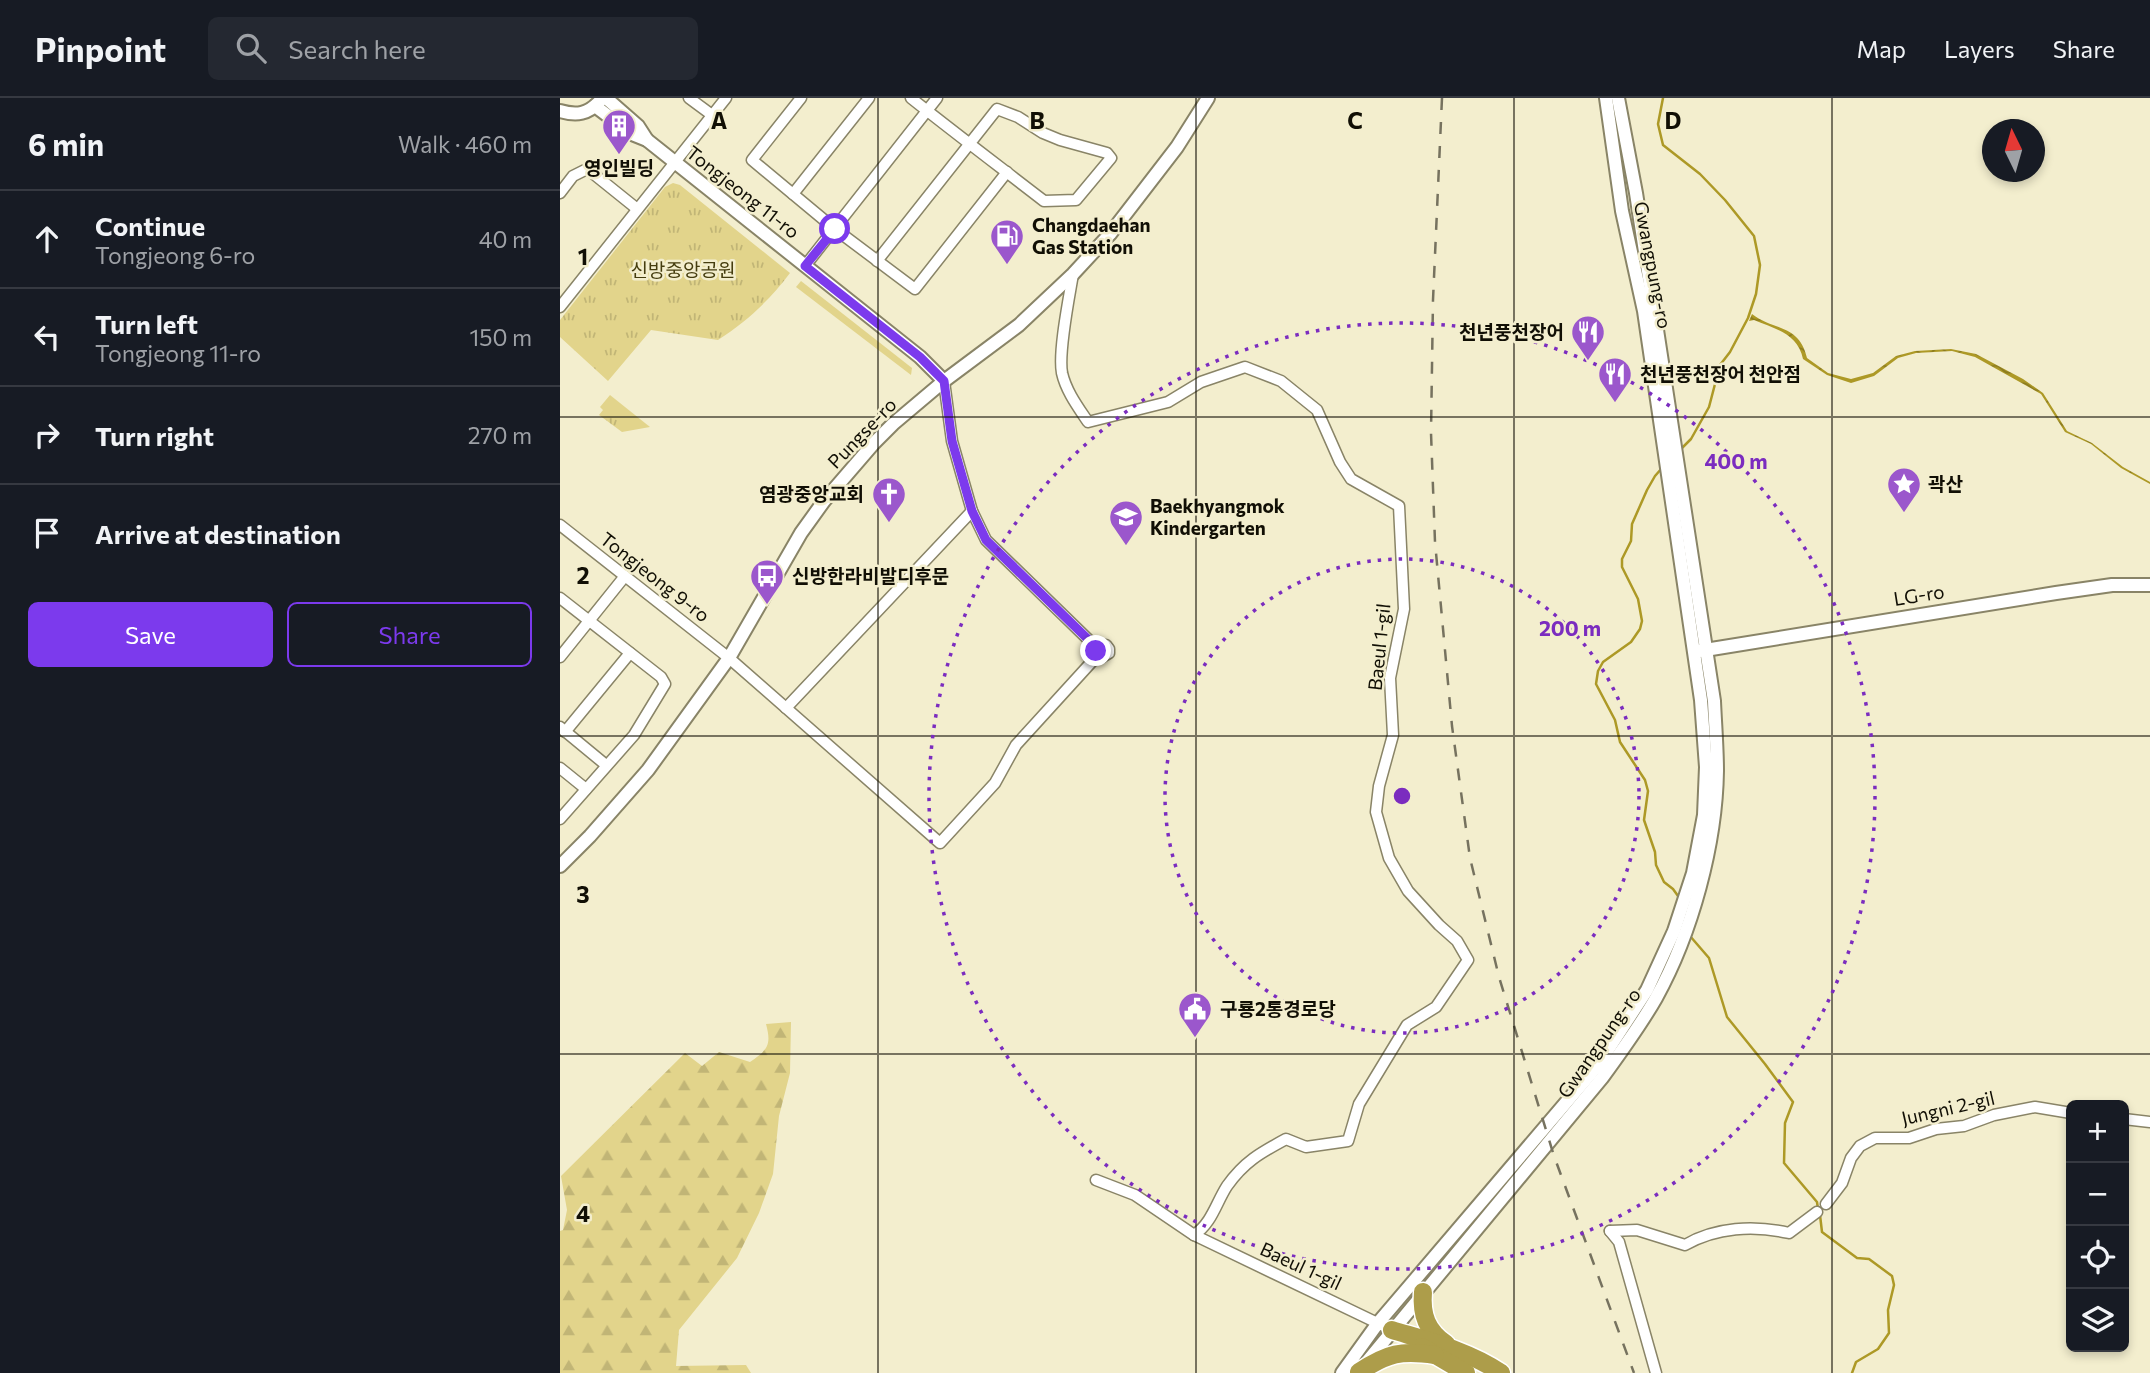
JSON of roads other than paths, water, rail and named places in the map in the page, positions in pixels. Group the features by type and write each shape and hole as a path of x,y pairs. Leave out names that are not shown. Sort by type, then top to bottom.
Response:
{"highway":[{"path":"1423,1292 1427,1326 1441,1341 1501,1373"},
{"path":"1385,1326 1461,1353"},
{"path":"1385,1326 1466,1373"},
{"path":"1353,1373 1396,1353 1435,1355"}],"main road":[{"name":"Gwangpung-ro","path":"1385,1326 1423,1292 1602,1078 1657,996 1704,870 1713,818 1717,770 1714,701 1701,650 1668,436 1622,211 1606,98"},
{"name":"Gwangpung-ro","path":"1618,98 1636,193 1668,436"},
{"path":"560,111 573,115 584,113 601,101"},
{"name":"Tongjeong 11-ro","path":"601,101 638,126 647,140 920,357 944,381"},
{"name":"Pungse-ro","path":"560,866 648,770 729,658 801,533 824,502 874,443 944,381 1019,325 1073,274 1110,234 1177,147 1203,102"},
{"name":"LG-ro","path":"1701,650 2056,593 2112,586 2150,585"},
{"name":"Gwangpung-ro","path":"1353,1373 1385,1326 1533,1140 1598,1065 1647,990 1674,931 1693,873 1704,815 1706,767 1701,650"}],"street":[{"path":"689,98 712,115"},
{"path":"560,307 726,98"},
{"path":"801,98 752,160 835,229 915,289 1007,172"},
{"path":"793,194 869,98"},
{"path":"877,261 969,143 997,109 1018,117 1043,133 1107,153 1111,158 1076,200 1044,201 1007,172 969,143 927,111 911,98"},
{"path":"805,266 937,98"},
{"path":"560,193 573,176 585,170 590,171 636,208"},
{"name":"Baeul 1-gil","path":"1073,274 1062,372 1070,393 1088,422 1168,402 1201,382 1245,367 1281,381 1317,410 1351,479 1399,506 1404,609 1390,678 1393,735 1379,786 1376,812 1389,858 1408,891 1457,941 1468,960 1436,1007 1407,1025 1359,1104 1348,1141 1306,1147 1286,1139 1252,1158 1227,1187 1205,1228 1194,1235"},
{"path":"786,708 972,511 952,441 944,381"},
{"name":"Tongjeong 9-ro","path":"560,525 729,658 940,843 995,783 1016,745 1098,652 986,540 972,511"},
{"path":"560,657 625,576"},
{"path":"560,598 664,681 664,688 634,735 560,819"},
{"path":"606,765 563,730 630,653"},
{"path":"560,768 586,789"},
{"name":"Jungni 2-gil","path":"1826,1204 1842,1184 1851,1158 1860,1146 1875,1138 1909,1138 1936,1129 1964,1126 1994,1115 2035,1107 2066,1112"},
{"path":"2129,1120 2150,1122"},
{"name":"Baeul 1-gil","path":"1096,1180 1135,1195 1194,1235 1385,1326"},
{"path":"1656,1373 1619,1242 1610,1231 1637,1230 1685,1245 1697,1237 1718,1231 1770,1229 1789,1233 1817,1212"}],"water":[{"path":"1752,314 1792,334 1803,347 1807,358 1828,373 1851,379 1873,373 1896,356 1915,351 1951,349 1976,354 2043,393 2067,431 2092,443 2150,484 2121,468 2091,444 2065,432 2041,394 1975,357 1952,351 1916,353 1898,358 1874,376 1851,383 1827,375 1803,359 1791,338 1770,326 1754,320 1749,321"}],"waterway":[{"path":"1663,98 1658,124 1663,145 1700,174 1725,200 1754,236 1760,265 1756,294 1748,318 1720,365 1709,407 1691,439 1679,451"},
{"path":"1662,468 1647,490 1632,524 1631,541 1622,559 1622,567 1638,599 1642,621 1640,629 1631,642 1603,662 1596,684 1615,720 1620,742 1645,780 1648,791 1644,820 1655,852 1656,865 1664,882 1678,896"},
{"path":"1690,936 1709,958 1727,1017 1793,1102 1785,1123 1784,1163 1817,1202 1818,1209"},
{"path":"1820,1215 1822,1232 1857,1258 1869,1259 1892,1276 1894,1285 1888,1310 1889,1333 1878,1349 1856,1362 1852,1373"}],"railway":[{"path":"1442,98 1433,300 1431,433 1435,542 1452,726 1470,858 1499,977 1554,1156 1634,1373"}],"place":[{"name":"영인빌딩","path":"619,156"},
{"name":"Changdaehan Gas Station","path":"1007,266"},
{"name":"천년풍천장어","path":"1588,362"},
{"name":"천년풍천장어 천안점","path":"1615,404"},
{"name":"곽산","path":"1904,514"},
{"name":"염광중앙교회","path":"889,524"},
{"name":"Baekhyangmok Kindergarten","path":"1126,547"},
{"name":"신방한라비발디후문","path":"767,606"},
{"name":"구룡2통경로당","path":"1195,1039"}],"park label":[{"name":"신방중앙공원","path":"683,270"}]}
